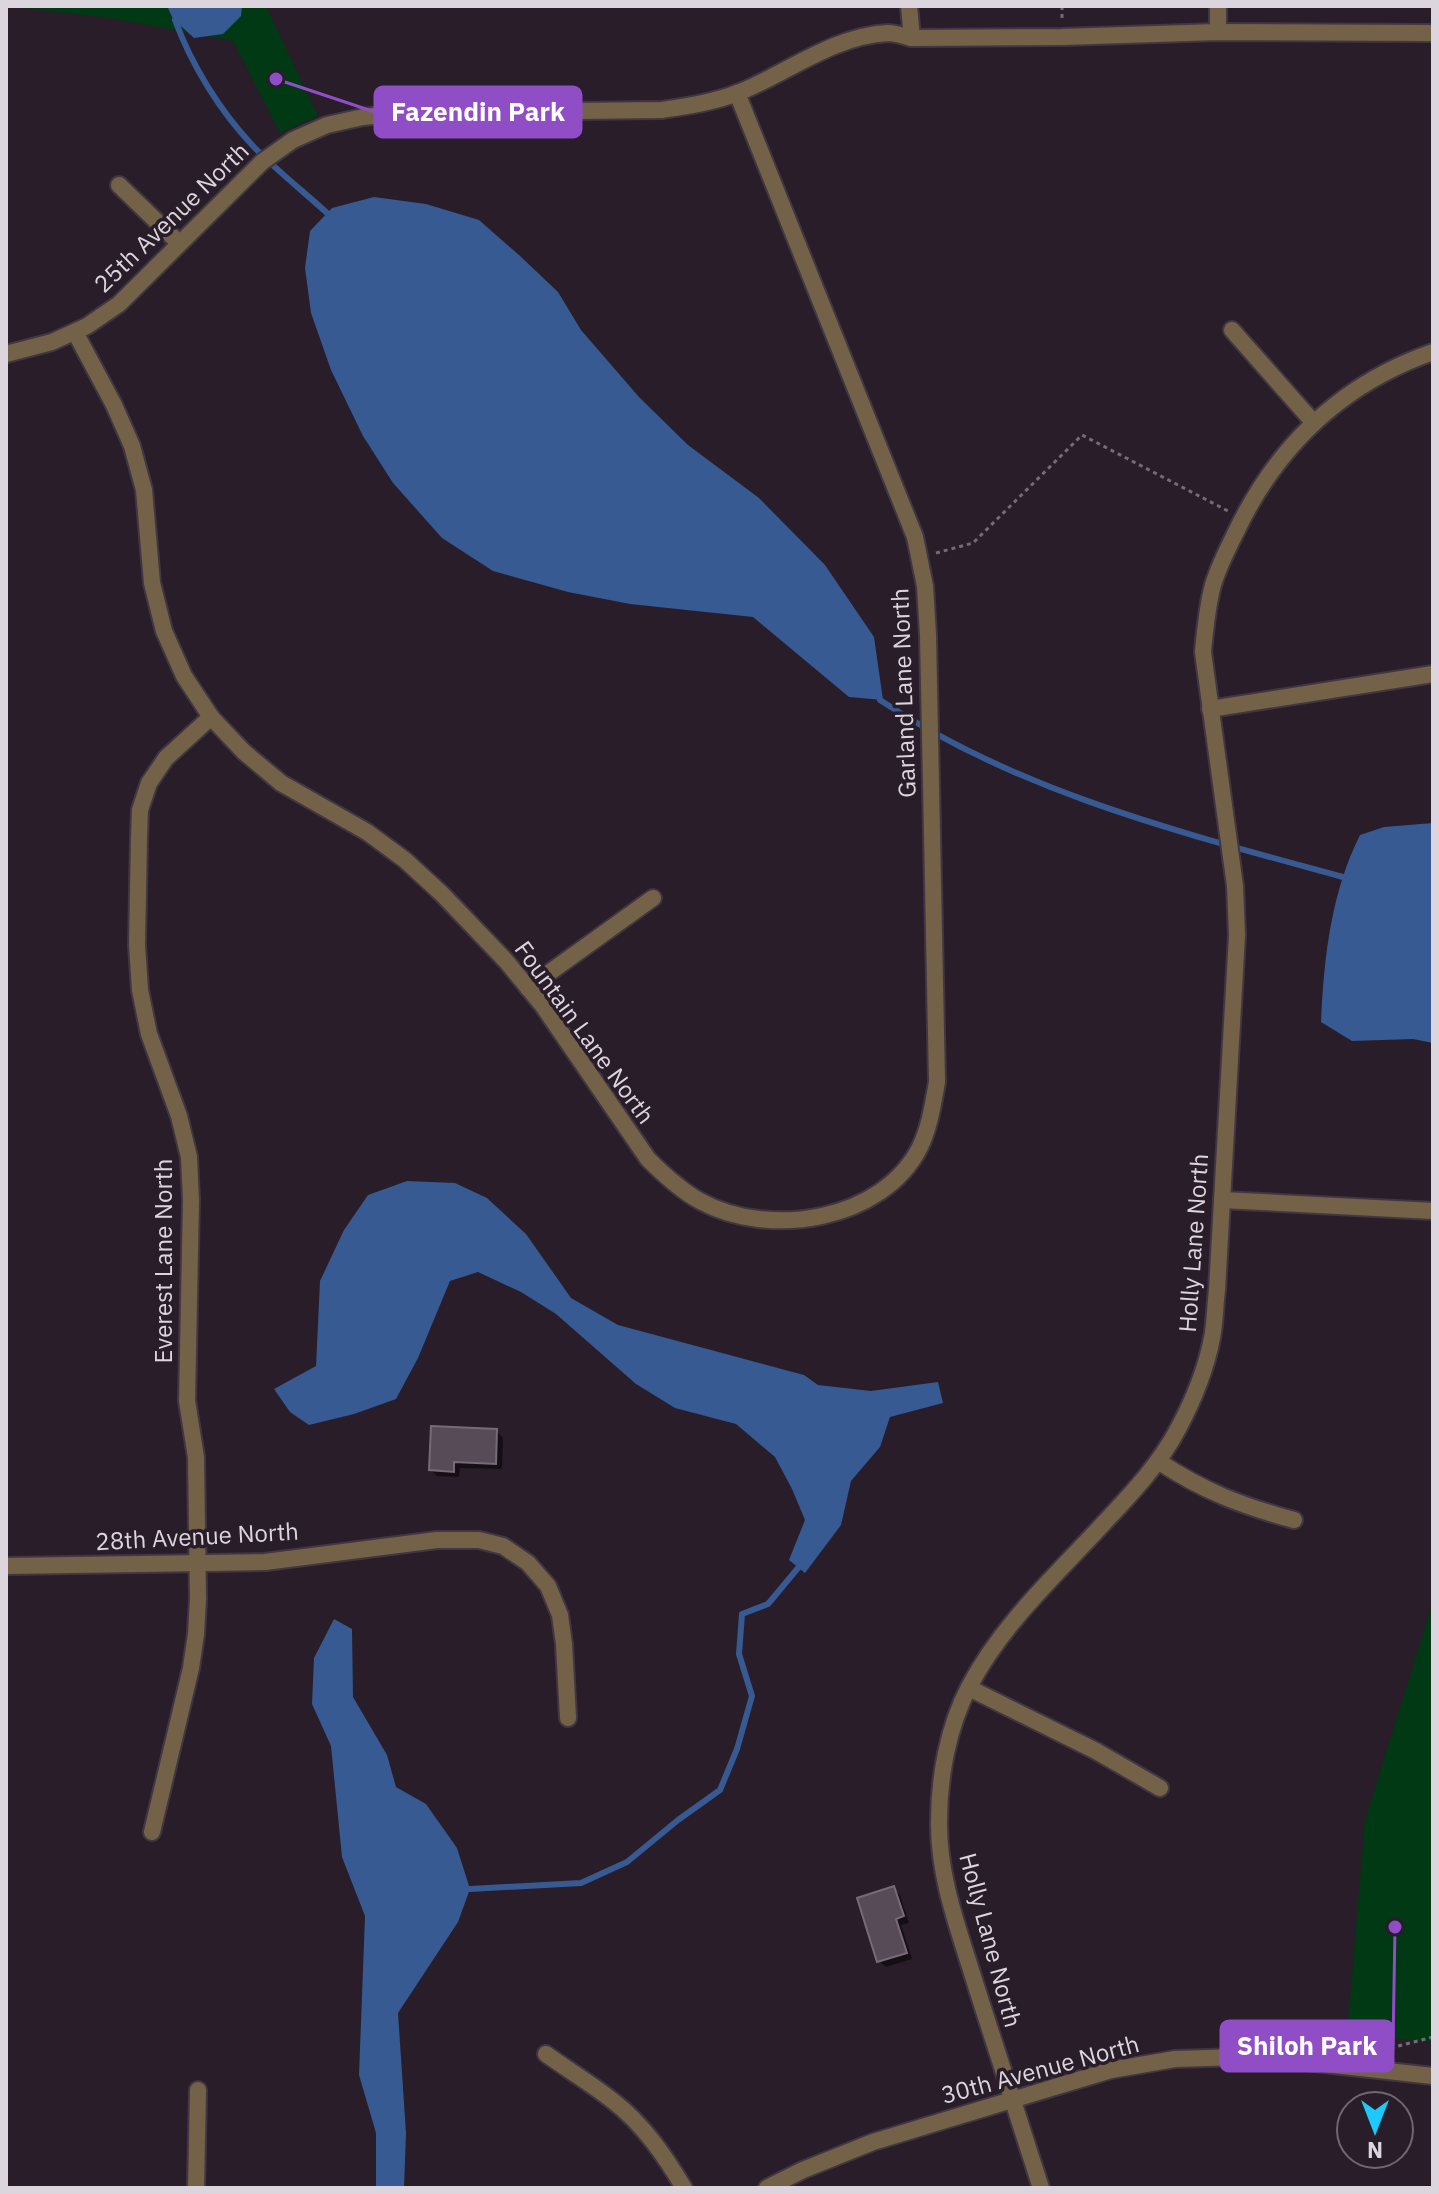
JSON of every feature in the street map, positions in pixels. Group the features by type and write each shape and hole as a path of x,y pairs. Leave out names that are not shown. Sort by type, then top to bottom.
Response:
{"street":[{"path":"909,6 912,38"},
{"path":"1218,6 1218,32"},
{"name":"25th Avenue North","path":"6,354 52,342 75,332 119,304 262,162 293,140 327,125 400,113 662,110 695,105 737,93 844,42 890,33 912,38 1218,32 1433,33"},
{"name":"Garland Lane North","path":"737,93 915,537 925,586 937,1082 932,1115 920,1147 902,1174"},
{"path":"119,185 179,243"},
{"path":"1232,330 1314,423"},
{"name":"Fountain Lane North","path":"75,332 132,446 144,490 152,583 164,631 184,676 211,717 244,752 281,783 367,832 405,860 442,894 528,988 648,1159 672,1182 700,1201 731,1214 798,1220 853,1207 880,1193 902,1174"},
{"name":"Holly Lane North","path":"1041,2188 955,1920 938,1824 942,1775 953,1728 969,1688 997,1642 1158,1461 1178,1429 1198,1386 1212,1338 1237,935 1235,886 1203,652 1213,583 1242,518 1265,478 1294,442 1366,383 1433,352"},
{"path":"1210,709 1433,674"},
{"name":"Everest Lane North","path":"152,1832 191,1668 196,1634 196,1457 187,1401 189,1157 179,1116 149,1034 140,990 140,810 149,783 166,758 211,717"},
{"path":"528,988 653,898"},
{"path":"1222,1200 1433,1211"},
{"path":"1158,1461 1220,1497 1294,1520"},
{"name":"28th Avenue North","path":"6,1566 265,1562 437,1540 479,1540 503,1546 528,1563 548,1586 560,1615 568,1718"},
{"path":"969,1688 1096,1751 1160,1788"},
{"path":"546,2054 613,2101 642,2128 667,2159 684,2188"},
{"name":"30th Avenue North","path":"767,2188 873,2142 1012,2098 1111,2070 1175,2059 1240,2057 1433,2076"},
{"path":"196,2188 198,2090"}],"path":[{"path":"919,557 973,543 1082,435 1242,518"},
{"path":"1372,2052 1433,2037"}],"green space":[{"path":"6,6 266,6 318,116 280,133 233,41 111,18"},
{"path":"1433,1602 1433,2042 1347,2034 1365,1820"}],"water":[{"path":"167,6 242,6 241,16 223,34 194,38 173,19"},
{"path":"374,197 426,204 479,220 558,292 581,330 639,397 688,445 759,498 825,565 874,637 883,700 849,697 753,617 630,604 568,592 493,571 442,538 393,483 363,436 331,370 311,313 305,268 310,231 332,208"},
{"path":"1433,823 1433,1043 1413,1039 1352,1041 1321,1022 1331,926 1350,857 1360,835 1384,827"},
{"path":"407,1181 455,1183 487,1198 526,1234 571,1298 618,1325 804,1375 818,1385 871,1391 938,1382 943,1403 890,1417 880,1447 851,1481 841,1525 805,1573 789,1560 805,1520 775,1457 736,1424 675,1408 636,1384 556,1314 521,1292 478,1272 450,1281 418,1358 396,1399 309,1425 290,1412 274,1389 316,1366 320,1281 344,1230 368,1195"},
{"path":"334,1619 352,1629 353,1697 387,1755 396,1787 426,1804 457,1848 470,1889 458,1922 398,2013 406,2133 404,2188 376,2188 376,2133 359,2075 365,1916 342,1857 331,1746 312,1704 314,1658"}],"building":[{"path":"431,1426 497,1429 496,1464 454,1462 454,1472 429,1470"},
{"path":"894,1886 904,1916 896,1919 907,1953 877,1962 857,1898"}],"waterway":[{"path":"175,20 198,71 229,118 262,155 327,213"},
{"path":"880,700 934,733 1046,785 1163,826 1343,877"},
{"path":"470,1889 581,1883 627,1862 720,1790 737,1749 752,1696 739,1654 742,1614 768,1604 798,1568"}],"place":[{"name":"Fazendin Park","path":"276,79"},
{"name":"Shiloh Park","path":"1395,1927"}]}
